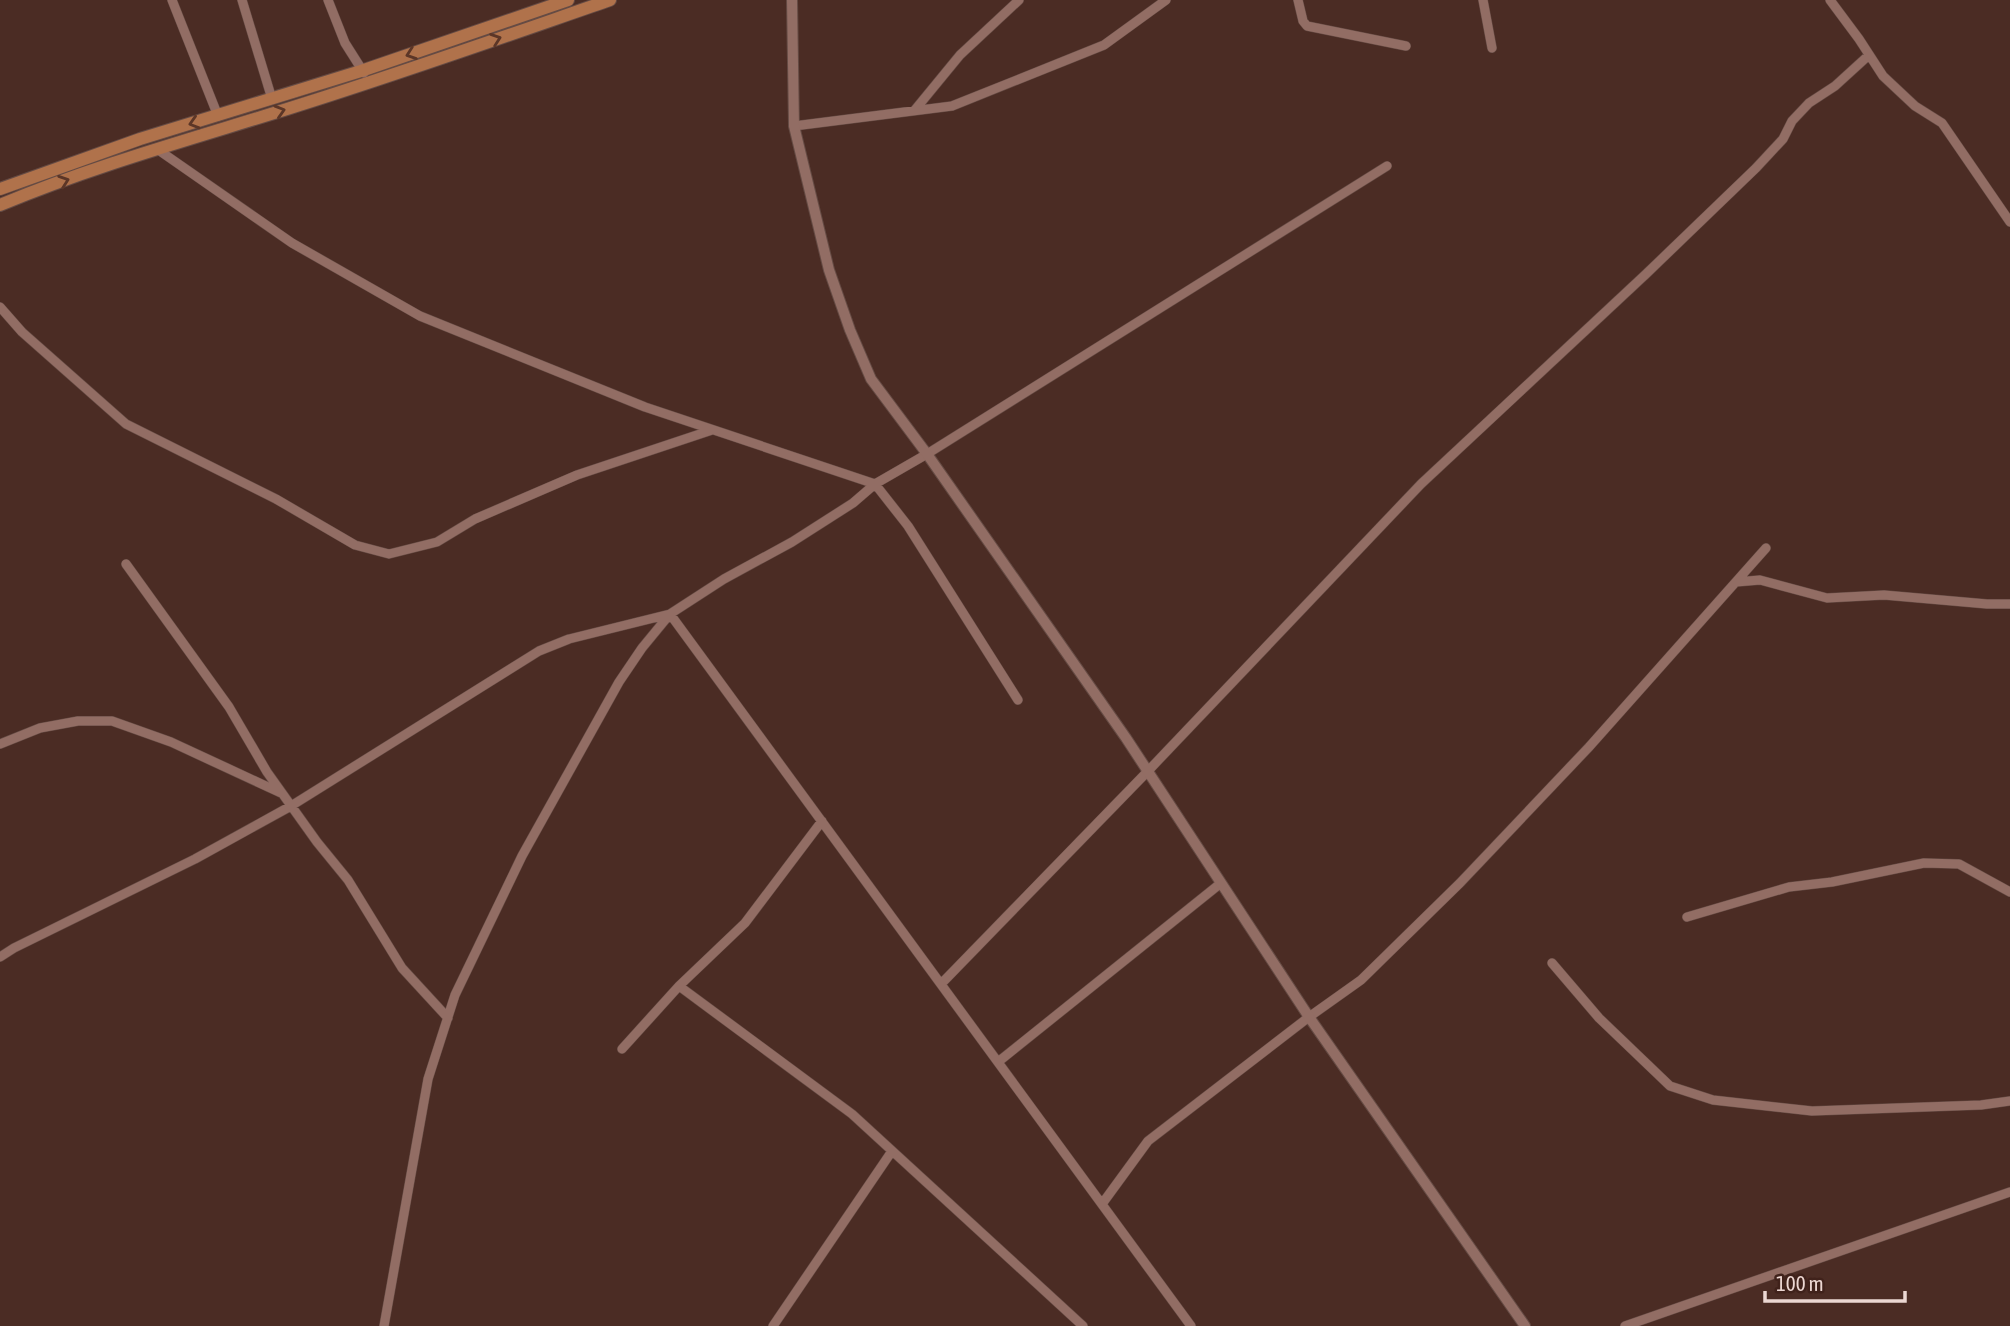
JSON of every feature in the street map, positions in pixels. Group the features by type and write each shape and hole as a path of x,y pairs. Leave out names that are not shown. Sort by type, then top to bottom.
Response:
{"main road":[{"path":"0,205 35,190 157,149 374,82 610,0"},
{"path":"0,189 140,139 361,71 561,1"}],"street":[{"path":"172,0 218,116"},
{"path":"242,0 272,99"},
{"path":"328,0 345,43 361,71 374,82"},
{"path":"792,0 794,126 829,270 871,379 928,454 1148,771 1310,1017 1525,1326"},
{"path":"914,111 960,55 1019,0"},
{"path":"794,126 952,106 1104,45 1166,0"},
{"path":"1298,0 1303,21 1307,26 1406,46"},
{"path":"1483,0 1492,48"},
{"path":"1830,0 1882,76 1914,106 1942,123 2010,222"},
{"path":"941,984 1421,484 1746,177 1783,139 1792,121 1809,103 1836,86 1870,55"},
{"path":"157,149 292,243 420,316 645,407 875,484 908,526 1018,700"},
{"path":"384,1326 428,1079 455,995 522,856 619,682 670,614 724,579 792,542 853,503 875,484 928,454 1387,166"},
{"path":"0,307 22,332 126,424 276,499 355,545 389,554 437,542 475,519 577,475 713,430"},
{"path":"1102,1204 1148,1141 1361,980 1460,883 1589,747 1766,548"},
{"path":"126,564 229,707 282,794 348,880 402,968 448,1018"},
{"path":"1737,582 1760,580 1826,598 1884,595 2010,604"},
{"path":"0,957 195,859 291,806 539,651 569,639 670,614"},
{"path":"670,614 1191,1326"},
{"path":"0,744 40,728 78,721 112,721 171,742 282,794"},
{"path":"622,1049 679,986 745,923 822,821"},
{"path":"1688,917 1789,887 1832,882 1924,863 1959,864 2010,891"},
{"path":"998,1062 1221,883"},
{"path":"1552,963 1600,1018 1670,1086 1713,1100 1812,1111 1981,1105 2010,1101"},
{"path":"679,986 852,1114 1083,1326"},
{"path":"773,1326 892,1150"},
{"path":"1625,1326 2010,1192"}]}
